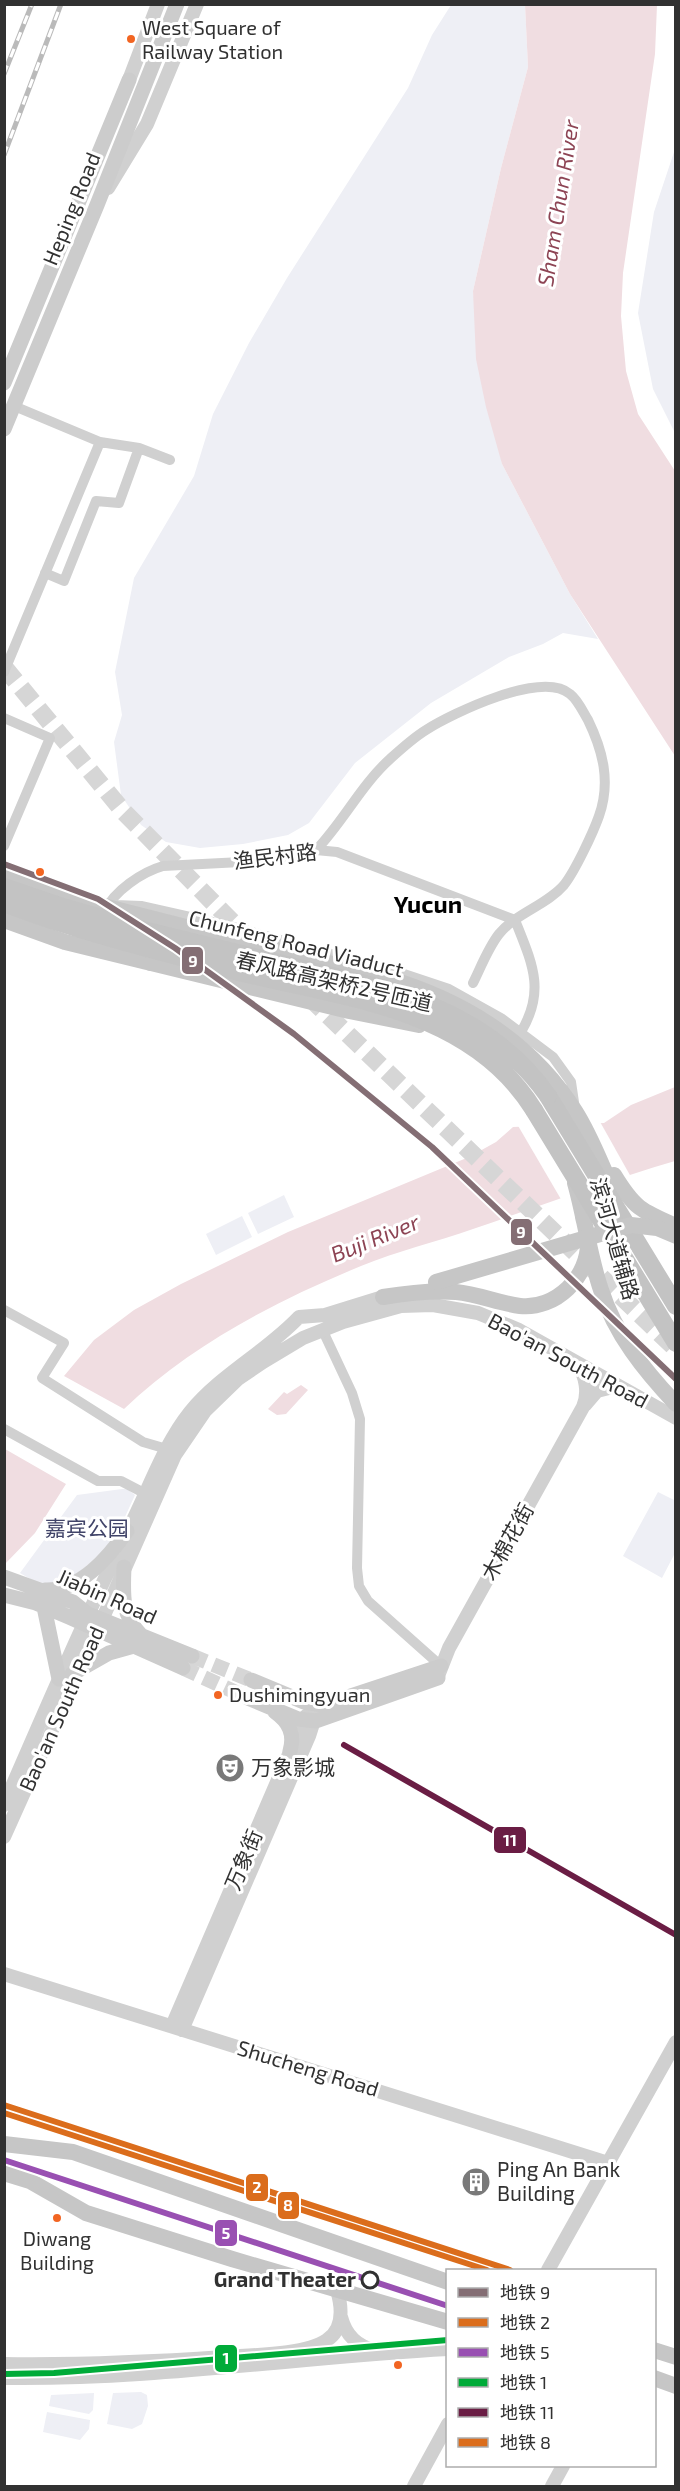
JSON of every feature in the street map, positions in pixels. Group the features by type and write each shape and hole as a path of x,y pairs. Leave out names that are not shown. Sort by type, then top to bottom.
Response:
{"highway":[{"name":"Chunfeng Road Viaduct","path":"4,887 104,919 390,990 424,1001 458,1017 498,1043 529,1072 548,1096 623,1206 638,1246 675,1306"},
{"name":"Chunfeng Road Viaduct","path":"4,903 114,940 392,1009 438,1026 489,1057 504,1070 534,1110 572,1173 590,1215 675,1343"}],"main road":[{"name":"Heping Road","path":"4,429 177,4"},
{"name":"Heping Road","path":"4,383 129,80"},
{"name":"滨河大道辅路","path":"4,872 107,907 384,977 428,991 473,1013 530,1047 578,1116 623,1206 675,1226"},
{"name":"春风路高架桥2号匝道","path":"8,922 65,942 349,1011 421,1025 460,1038"},
{"name":"滨河大道辅路","path":"590,1215 601,1291 615,1322 642,1367 675,1404"},
{"path":"383,1297 446,1291 475,1295 520,1306 549,1303 569,1287 582,1264 588,1241 590,1215"},
{"path":"383,1297 631,1225 657,1228 675,1236"},
{"path":"41,1590 69,1585 96,1567 111,1553 127,1531"},
{"path":"44,1607 57,1659 66,1676 109,1653 139,1641 124,1608 122,1593 124,1568"},
{"name":"Jiabin Road","path":"8,1579 73,1602 92,1622"},
{"name":"Jiabin Road","path":"5,1596 92,1622 188,1662"},
{"path":"290,1751 292,1736 287,1722 278,1713 255,1701 315,1712 439,1672"},
{"path":"251,1680 315,1712"},
{"path":"4,2144 73,2152 446,2282"},
{"path":"4,2173 30,2181 86,2214 446,2322"},
{"path":"656,2351 675,2357"},
{"path":"656,2379 675,2385"}],"street":[{"path":"129,80 158,4"},
{"path":"97,205 147,124 197,4"},
{"path":"14,406 100,442 139,448 170,460"},
{"path":"4,672 100,442"},
{"path":"45,573 64,581 96,501 119,503 139,448"},
{"path":"316,850 332,834 364,787 389,759 425,730 474,706 528,687 554,688 570,693 596,737 605,766 606,780 599,815 564,885 499,934 473,983"},
{"path":"4,718 50,738 4,846"},
{"name":"渔民村路","path":"91,948 107,907 124,888 148,871 163,866 261,861 316,850 348,855 515,920"},
{"path":"107,907 133,904 187,916 420,978 462,995 521,1032 530,1047"},
{"path":"515,920 535,972 532,1014 521,1032"},
{"name":"Bao'an South Road","path":"4,1805 92,1622 127,1531 167,1449 189,1414 205,1396 240,1365 279,1339 299,1317 325,1315 383,1297"},
{"name":"Bao'an South Road","path":"92,1622 124,1568 175,1455 198,1420 224,1392 250,1371 289,1346 322,1329 384,1310 415,1304 433,1305 478,1314 499,1322 577,1362 675,1419"},
{"path":"4,1310 64,1343 42,1378 143,1442 167,1449"},
{"path":"322,1329 352,1393 360,1419 357,1568 359,1586 374,1609 439,1672"},
{"name":"木棉花街","path":"439,1672 583,1407 587,1396 584,1376 577,1362"},
{"name":"木棉花街","path":"583,1407 597,1391 617,1386"},
{"path":"4,1429 98,1481 121,1481 146,1494"},
{"name":"Bao'an South Road","path":"4,1837 52,1730 66,1676"},
{"path":"177,2028 315,1712"},
{"name":"万象街","path":"177,2028 290,1751 315,1712"},
{"name":"Shucheng Road","path":"5,1974 608,2163"},
{"path":"549,2269 675,2042"},
{"path":"337,2290 341,2318 346,2332 359,2345 380,2352"},
{"path":"4,2364 130,2363 285,2352 326,2341 336,2330 341,2318"},
{"path":"4,2378 159,2373 380,2352 446,2349"},
{"path":"414,2487 446,2426"},
{"path":"552,2487 562,2467"}],"green space":[{"path":"451,5 525,5 528,67 501,168 473,291 502,464 570,594 598,639 563,633 543,644 509,657 431,703 355,763 309,823 288,835 243,844 200,848 166,842 141,825 121,795 114,742 122,715 115,672 134,578 194,476 213,414 249,343 287,278 408,88 432,35"},
{"path":"675,149 675,433 653,389 638,313 654,212"},
{"path":"284,1195 294,1217 258,1234 248,1213"},
{"path":"242,1216 252,1237 216,1255 206,1234"},
{"name":"嘉宾公园","path":"127,1489 135,1495 113,1543 69,1581 42,1586 20,1573 77,1495"},
{"path":"658,1492 676,1501 675,1553 662,1578 623,1556"},
{"path":"141,2392 147,2395 148,2406 142,2424 132,2429 107,2424 113,2393"},
{"path":"94,2393 93,2410 89,2414 49,2406 51,2395"},
{"path":"47,2412 90,2420 89,2429 80,2440 43,2432"}],"water":[{"name":"Sham Chun River","path":"525,5 657,5 655,54 623,273 621,316 626,371 638,414 675,471 675,756 570,594 502,464 486,407 476,359 473,291 501,168 528,67"},
{"name":"Buji River","path":"675,1087 675,1161 388,1256 329,1280 266,1310 206,1345 150,1386 124,1409 64,1376 94,1340 134,1310 181,1284 288,1232 469,1157 496,1142 513,1127 604,1123 631,1105"},
{"path":"301,1385 308,1390 286,1414 277,1415 268,1409 284,1392 287,1394"},
{"path":"5,1449 66,1484 35,1533 5,1564"}],"pier":[{"path":"599,1120 631,1177 562,1201 517,1124"}],"tunnel":[{"path":"4,667 123,811 248,938"},
{"path":"309,997 676,1349"},
{"path":"192,1656 251,1680"},
{"path":"183,1668 248,1698"}],"railway":[{"path":"4,74 32,4"},
{"path":"4,155 61,4"}],"metro line":[{"name":"9","path":"4,864 98,899 175,948 294,1034 432,1147 676,1379"},
{"name":"11","path":"344,1745 676,1935"},
{"name":"2","path":"4,2105 507,2269"},
{"name":"8","path":"4,2113 484,2269"},
{"name":"5","path":"4,2160 446,2305"},
{"name":"1","path":"4,2374 54,2373 446,2340"}],"place":[{"name":"West Square of Railway Station","path":"131,39"},
{"name":"Dushimingyuan","path":"218,1695"},
{"name":"万象影城","path":"230,1768"},
{"name":"Ping An Bank Building","path":"476,2182"},
{"name":"Diwang Building","path":"57,2218"},
{"name":"Grand Theater","path":"370,2280"}],"district":[{"name":"Yucun","path":"428,905"}]}
